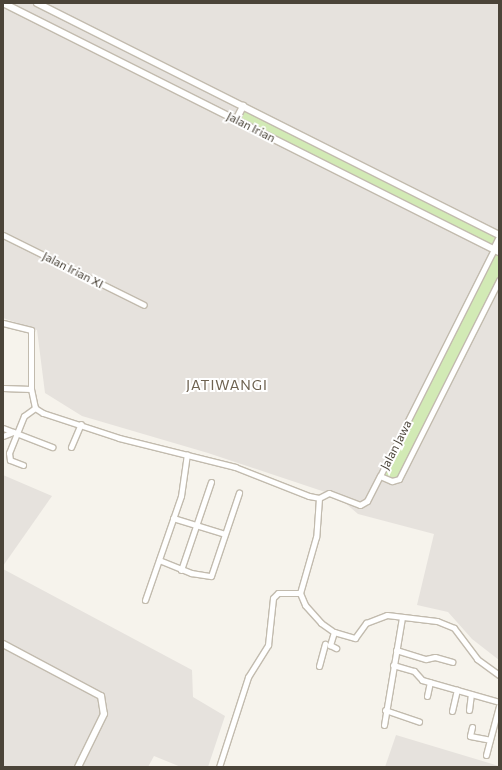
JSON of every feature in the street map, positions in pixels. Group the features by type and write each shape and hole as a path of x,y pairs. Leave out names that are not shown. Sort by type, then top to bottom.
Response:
{"street":[{"name":"Jalan Irian","path":"3,3 497,251"},
{"name":"Jalan Irian","path":"37,3 499,235"},
{"path":"236,120 243,106"},
{"name":"Jalan Irian XI","path":"3,235 144,305"},
{"name":"Jalan Jawa","path":"499,239 497,251 380,476 392,481 399,480 499,280"},
{"path":"3,322 31,330 31,390 35,408"},
{"path":"3,388 31,390"},
{"path":"35,408 119,438 235,467 319,498 329,493 364,504 380,476"},
{"path":"23,465 8,458 14,433 24,416 35,408"},
{"path":"71,447 81,424"},
{"path":"3,428 52,446"},
{"path":"3,436 14,433"},
{"path":"145,600 174,518 187,454"},
{"path":"182,570 211,482"},
{"path":"159,560 182,570 211,576 239,493"},
{"path":"319,498 316,537 300,593 305,605 334,632 355,638 366,623 376,617 402,618 449,625 459,633 477,659 499,675"},
{"path":"174,518 225,534"},
{"path":"219,767 248,677 268,645 273,598 278,593 300,593"},
{"path":"384,725 385,710 402,618"},
{"path":"319,666 326,644 334,632"},
{"path":"3,644 101,696 104,714 78,767"},
{"path":"326,644 336,648"},
{"path":"396,650 452,662"},
{"path":"393,665 414,671 422,680 499,702"},
{"path":"427,696 430,682"},
{"path":"452,711 457,690"},
{"path":"469,710 471,694"},
{"path":"486,755 499,706"},
{"path":"385,710 419,722"},
{"path":"472,727 470,736 490,740"}],"shaded area":[{"path":"3,3 499,3 499,660 472,639 448,612 417,605 434,534 358,514 337,496 208,453 82,416 45,393 37,330 3,318"},
{"path":"3,475 52,496 3,566"},
{"path":"3,569 192,670 193,697 225,716 208,767 181,767 154,756 148,767 3,767"},
{"path":"396,735 499,766 499,767 385,767"}],"green space":[{"path":"243,106 499,235 494,249 236,120"},
{"path":"494,249 499,252 499,280 396,482 380,476"}],"district":[{"name":"JATIWANGI","path":"227,385"}]}
